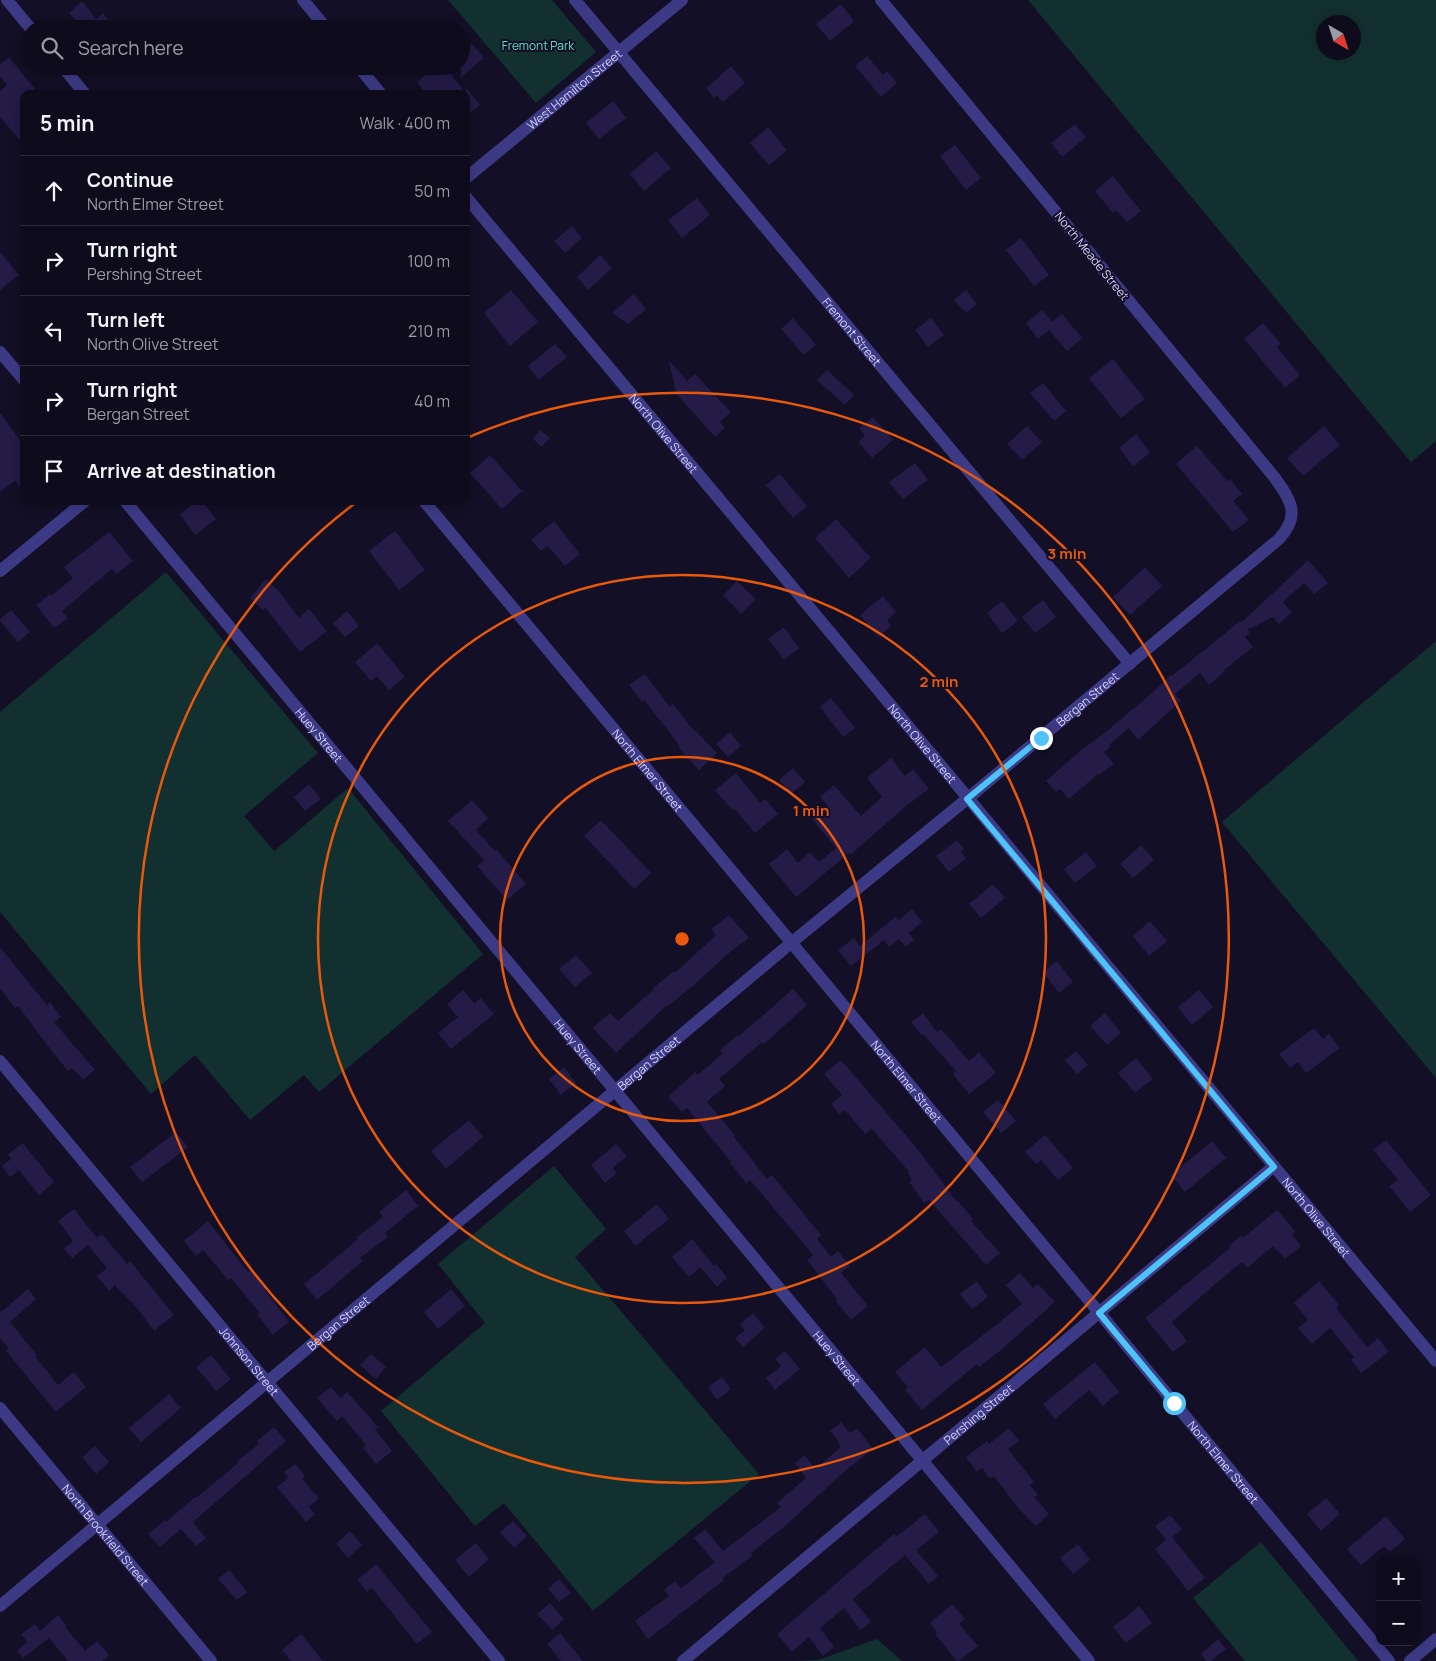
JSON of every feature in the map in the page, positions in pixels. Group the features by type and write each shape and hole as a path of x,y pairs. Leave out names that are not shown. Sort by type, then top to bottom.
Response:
{"street":[{"path":"7,0 24,20"},
{"path":"303,0 320,20"},
{"name":"Fremont Street","path":"575,0 1130,664"},
{"name":"West Hamilton Street","path":"470,175 682,0"},
{"name":"North Meade Street","path":"881,0 1275,478 1290,500 1291,517"},
{"path":"69,75 82,90"},
{"path":"365,75 378,90"},
{"name":"North Olive Street","path":"470,202 1436,1361"},
{"path":"0,352 20,375"},
{"path":"0,572 80,505"},
{"name":"Huey Street","path":"128,505 1089,1661"},
{"name":"North Elmer Street","path":"427,505 1388,1661"},
{"name":"Bergan Street","path":"0,1606 792,943 1130,664 1279,538 1285,532 1291,517"},
{"name":"Johnson Street","path":"0,1061 499,1661"},
{"name":"Pershing Street","path":"683,1661 1274,1167"},
{"name":"North Brookfield Street","path":"0,1408 211,1661"},
{"path":"1410,1661 1436,1639"}],"green space":[{"name":"Fremont Park","path":"448,0 552,0 596,52 536,103 470,26 470,20 465,20"},
{"path":"1028,0 1436,0 1436,441 1411,462"},
{"path":"166,572 318,753 244,816 274,851 348,788 483,954 319,1092 304,1075 250,1120 195,1055 151,1094 0,912 0,712"},
{"path":"1436,641 1436,1078 1222,822"},
{"path":"554,1166 606,1229 575,1257 759,1474 593,1611 504,1503 475,1526 381,1411 485,1323 438,1264"},
{"path":"1261,1542 1358,1661 1245,1661 1193,1598"},
{"path":"877,1639 902,1661 793,1661 818,1660"}],"building":[{"path":"82,1 96,19 103,13 109,20 75,20 69,13"},
{"path":"841,4 854,21 830,41 816,24"},
{"path":"472,44 484,58 470,70 470,46"},
{"path":"867,56 883,75 887,71 897,83 881,97 855,66"},
{"path":"9,57 20,71 20,75 24,75 36,90 20,90 20,140 0,117 0,91 7,85 0,76 0,65"},
{"path":"731,66 745,83 723,102 717,95 714,98 706,88"},
{"path":"426,75 451,75 464,90 424,90 417,82"},
{"path":"470,93 480,105 470,113"},
{"path":"613,101 626,118 599,139 586,123"},
{"path":"1075,124 1086,137 1062,157 1051,143"},
{"path":"768,127 787,150 769,165 750,143"},
{"path":"955,145 981,178 966,190 940,156"},
{"path":"656,151 671,168 644,191 630,174"},
{"path":"1113,176 1141,211 1127,222 1116,210 1113,213 1095,191"},
{"path":"697,198 710,215 682,238 668,220"},
{"path":"572,226 582,238 565,253 554,241"},
{"path":"1021,238 1049,275 1034,286 1006,250"},
{"path":"0,252 19,275 0,290"},
{"path":"600,255 612,268 588,290 577,277"},
{"path":"511,290 538,322 510,346 484,313"},
{"path":"966,290 977,304 966,313 954,300"},
{"path":"634,294 646,309 628,324 612,313"},
{"path":"1042,310 1052,322 1062,314 1082,338 1067,351 1049,330 1038,339 1026,323"},
{"path":"793,318 816,345 804,355 781,329"},
{"path":"931,318 944,335 928,347 915,330"},
{"path":"1263,323 1281,344 1277,347 1300,375 1285,388 1244,339"},
{"path":"555,344 567,357 539,380 528,366"},
{"path":"1113,359 1145,399 1121,418 1089,378"},
{"path":"669,360 687,381 695,374 731,412 720,422 725,428 715,437 676,393"},
{"path":"827,370 854,395 845,405 817,380"},
{"path":"1043,383 1066,411 1054,421 1030,393"},
{"path":"0,413 20,440 20,487 15,481 0,492"},
{"path":"873,417 893,440 872,458 858,442 865,436 859,428"},
{"path":"1027,426 1042,442 1022,460 1007,444"},
{"path":"1324,426 1340,445 1303,476 1287,458"},
{"path":"540,430 550,438 542,447 533,439"},
{"path":"1136,434 1150,453 1133,466 1119,448"},
{"path":"1197,446 1227,481 1230,479 1242,494 1233,501 1249,520 1233,532 1176,464"},
{"path":"490,455 522,491 502,509 470,473"},
{"path":"915,463 928,480 903,499 889,482"},
{"path":"780,474 807,506 793,518 766,485"},
{"path":"192,505 205,505 216,519 195,535 180,514"},
{"path":"836,519 871,558 849,578 815,538"},
{"path":"554,521 580,554 565,566 548,546 541,551 531,540"},
{"path":"395,531 425,570 399,590 369,551"},
{"path":"109,532 133,561 116,574 112,569 62,611 68,618 54,628 36,605 50,594 51,596 73,578 64,567"},
{"path":"1308,560 1328,583 1314,594 1304,583 1283,602 1292,612 1279,624 1273,617 1247,630 1250,633 1245,637 1253,647 1224,670 1209,685 1200,673 1175,694 1181,701 1138,740 1129,728 1109,745 1111,747 1104,752 1114,764 1098,774 1069,799 1060,789 1056,792 1046,781 1171,675 1240,621 1242,622"},
{"path":"1145,567 1162,586 1130,615 1113,597"},
{"path":"266,579 278,590 299,618 309,609 327,631 300,652 265,607 263,610 250,598"},
{"path":"737,581 756,599 741,614 723,595"},
{"path":"883,596 896,612 887,620 891,626 878,637 860,615"},
{"path":"1043,600 1056,617 1035,633 1022,617"},
{"path":"1002,601 1018,621 1002,633 987,613"},
{"path":"11,610 30,632 18,642 0,621"},
{"path":"347,611 359,626 345,637 333,623"},
{"path":"784,627 799,648 784,660 768,639"},
{"path":"377,643 405,677 389,690 377,676 371,681 355,662"},
{"path":"645,674 670,707 673,704 695,732 717,753 699,770 678,747 680,746 644,700 642,702 629,685"},
{"path":"831,698 855,728 843,737 820,707"},
{"path":"730,732 741,746 728,757 716,744"},
{"path":"891,758 905,776 913,769 929,789 796,897 769,864 787,849 798,863 810,852 819,862 836,848 812,819 828,806 820,797 834,785 861,816 882,797 867,778"},
{"path":"793,768 805,782 791,794 779,780"},
{"path":"736,773 760,803 765,799 778,814 755,833 734,808 732,810 715,790"},
{"path":"309,784 321,799 305,811 294,797"},
{"path":"472,800 488,818 476,830 495,851 496,849 526,884 507,900 477,866 484,860 448,821"},
{"path":"601,820 651,873 634,889 584,836"},
{"path":"957,840 964,849 961,852 966,858 949,872 936,856"},
{"path":"1141,845 1154,860 1133,878 1120,864"},
{"path":"1086,852 1097,866 1075,883 1064,869"},
{"path":"993,884 1005,898 981,918 969,904"},
{"path":"912,909 922,922 909,933 914,940 906,947 899,939 889,947 884,940 851,966 838,950 854,938 860,946 896,916 899,920"},
{"path":"729,915 749,938 730,952 693,986 667,1005 616,1053 593,1028 610,1013 618,1021 653,988 674,971 675,973 716,935 711,929"},
{"path":"1150,921 1167,941 1149,956 1133,936"},
{"path":"0,947 47,1005 50,1002 61,1017 54,1022 95,1070 83,1080 72,1068 68,1071 18,1006 15,1008 0,988"},
{"path":"576,955 592,973 575,987 559,969"},
{"path":"1057,961 1073,982 1059,993 1043,972"},
{"path":"793,989 807,1005 764,1044 762,1042 719,1079 725,1086 707,1102 735,1135 734,1137 767,1179 772,1175 821,1235 817,1239 831,1257 838,1251 850,1266 841,1273 868,1306 851,1320 807,1260 813,1255 750,1180 746,1183 687,1108 682,1112 668,1097 695,1072 698,1075 722,1054 720,1050"},
{"path":"463,990 474,1003 481,998 494,1014 451,1049 438,1033 458,1017 447,1004"},
{"path":"1199,990 1213,1007 1192,1025 1178,1007"},
{"path":"923,1013 937,1032 941,1029 969,1061 979,1052 996,1073 969,1094 953,1074 956,1071 911,1022"},
{"path":"1105,1013 1121,1033 1107,1045 1090,1026"},
{"path":"1314,1028 1323,1039 1329,1034 1340,1048 1306,1073 1298,1062 1290,1068 1279,1054"},
{"path":"1076,1051 1088,1065 1077,1074 1065,1060"},
{"path":"1136,1058 1153,1079 1135,1093 1118,1073"},
{"path":"841,1060 920,1152 957,1202 973,1219 971,1221 1000,1253 986,1265 929,1200 924,1203 909,1182 912,1180 909,1172 872,1129 865,1134 845,1110 839,1114 831,1104 842,1095 824,1074"},
{"path":"564,1067 576,1083 561,1095 549,1079"},
{"path":"998,1100 1016,1121 1001,1133 983,1112"},
{"path":"469,1120 483,1137 446,1169 431,1151"},
{"path":"176,1132 188,1147 142,1182 130,1167"},
{"path":"1045,1135 1073,1168 1058,1180 1041,1160 1036,1164 1025,1152"},
{"path":"1386,1140 1431,1195 1410,1212 1389,1186 1398,1180 1373,1150"},
{"path":"1212,1141 1226,1158 1185,1192 1171,1175"},
{"path":"23,1143 54,1182 39,1195 19,1170 10,1177 2,1166 11,1159 8,1154"},
{"path":"616,1144 627,1156 613,1168 617,1173 605,1183 591,1165"},
{"path":"406,1190 418,1206 385,1233 388,1237 360,1258 363,1261 317,1300 304,1284 383,1217 379,1212"},
{"path":"657,1204 669,1219 635,1246 624,1231"},
{"path":"74,1209 97,1238 102,1234 127,1264 130,1261 174,1315 154,1331 137,1308 115,1285 109,1291 97,1276 107,1268 88,1245 72,1258 64,1249 73,1241 58,1221"},
{"path":"1277,1210 1296,1232 1292,1235 1301,1246 1285,1259 1273,1246 1247,1268 1242,1262 1172,1322 1187,1341 1173,1352 1145,1318 1230,1248 1229,1246 1242,1235 1244,1237"},
{"path":"208,1221 248,1272 250,1270 267,1289 265,1290 289,1322 273,1335 257,1314 260,1313 231,1278 228,1280 203,1250 196,1256 184,1241"},
{"path":"692,1239 714,1266 716,1264 727,1278 717,1287 700,1267 689,1277 672,1257"},
{"path":"1020,1273 1033,1288 1038,1284 1055,1302 1001,1350 979,1367 977,1364 922,1410 905,1390 908,1387 895,1372 925,1347 941,1367 996,1325 1022,1304 1006,1285"},
{"path":"977,1281 988,1297 972,1309 960,1294"},
{"path":"1319,1281 1339,1305 1336,1308 1367,1347 1378,1338 1389,1352 1361,1373 1351,1360 1354,1357 1330,1328 1312,1344 1298,1328 1308,1320 1294,1303"},
{"path":"28,1289 36,1299 10,1322 58,1385 74,1372 86,1387 56,1412 6,1351 8,1348 0,1338 0,1310 1,1312"},
{"path":"451,1289 465,1306 438,1329 424,1312"},
{"path":"753,1313 765,1328 743,1347 735,1338 745,1330 740,1324"},
{"path":"785,1351 800,1369 775,1390 766,1378 781,1366 775,1359"},
{"path":"371,1354 386,1367 376,1379 360,1365"},
{"path":"211,1355 231,1379 216,1391 196,1367"},
{"path":"1095,1362 1119,1392 1103,1406 1089,1390 1055,1419 1043,1404"},
{"path":"722,1377 731,1389 717,1400 708,1387"},
{"path":"331,1387 340,1398 347,1392 378,1427 375,1430 392,1451 376,1464 363,1448 366,1445 342,1416 337,1421 317,1398"},
{"path":"169,1394 181,1408 141,1442 129,1428"},
{"path":"841,1422 850,1433 857,1428 873,1449 846,1470 784,1527 751,1553 753,1555 723,1578 724,1580 648,1639 635,1621 669,1596 664,1590 675,1581 681,1588 715,1562 694,1538 705,1529 723,1551 781,1507 777,1503 806,1478 795,1463 805,1455 815,1469 841,1447 830,1431"},
{"path":"274,1427 286,1441 193,1522 206,1538 196,1546 181,1529 160,1547 148,1534 165,1520 166,1522 238,1463 237,1461 259,1444 257,1441"},
{"path":"1009,1428 1019,1441 1008,1449 1034,1482 1030,1485 1038,1495 1034,1497 1049,1514 1036,1526 1019,1509 994,1476 990,1479 982,1468 977,1472 966,1457 987,1441 989,1444"},
{"path":"95,1446 109,1462 96,1474 82,1457"},
{"path":"295,1464 305,1476 302,1479 319,1498 309,1507 315,1514 306,1522 277,1487 288,1478 284,1472"},
{"path":"1326,1498 1340,1514 1321,1531 1307,1514"},
{"path":"925,1514 939,1532 916,1550 938,1576 929,1584 905,1555 853,1599 871,1622 860,1630 844,1608 820,1628 834,1647 823,1656 809,1637 792,1652 777,1634 894,1534 896,1537"},
{"path":"1170,1515 1182,1529 1172,1537 1205,1578 1188,1591 1155,1549 1166,1540 1155,1526"},
{"path":"1386,1516 1405,1539 1390,1552 1384,1546 1361,1565 1347,1549"},
{"path":"513,1521 527,1536 514,1548 500,1532"},
{"path":"350,1531 362,1545 348,1558 336,1544"},
{"path":"476,1543 489,1559 469,1577 455,1560"},
{"path":"1078,1544 1090,1560 1073,1574 1060,1558"},
{"path":"376,1564 432,1632 417,1644 372,1588 367,1592 357,1580"},
{"path":"229,1570 247,1592 237,1600 218,1579"},
{"path":"559,1579 571,1593 559,1602 548,1589"},
{"path":"550,1603 564,1619 552,1630 537,1614"},
{"path":"952,1604 965,1619 959,1624 978,1646 959,1661 935,1634 937,1632 930,1623"},
{"path":"1139,1606 1152,1623 1126,1643 1113,1627"},
{"path":"58,1615 67,1626 65,1627 85,1651 97,1641 109,1655 102,1661 68,1661 49,1638 23,1658 17,1651 27,1642 21,1634 35,1624 40,1631"},
{"path":"560,1633 583,1661 561,1661 547,1644"},
{"path":"301,1634 323,1661 291,1661 282,1650"},
{"path":"1218,1639 1226,1649 1211,1661 1206,1661 1201,1654"}],"route":[{"path":"1041,738 967,799 1030,872 1274,1167 1099,1313 1174,1403"}]}
